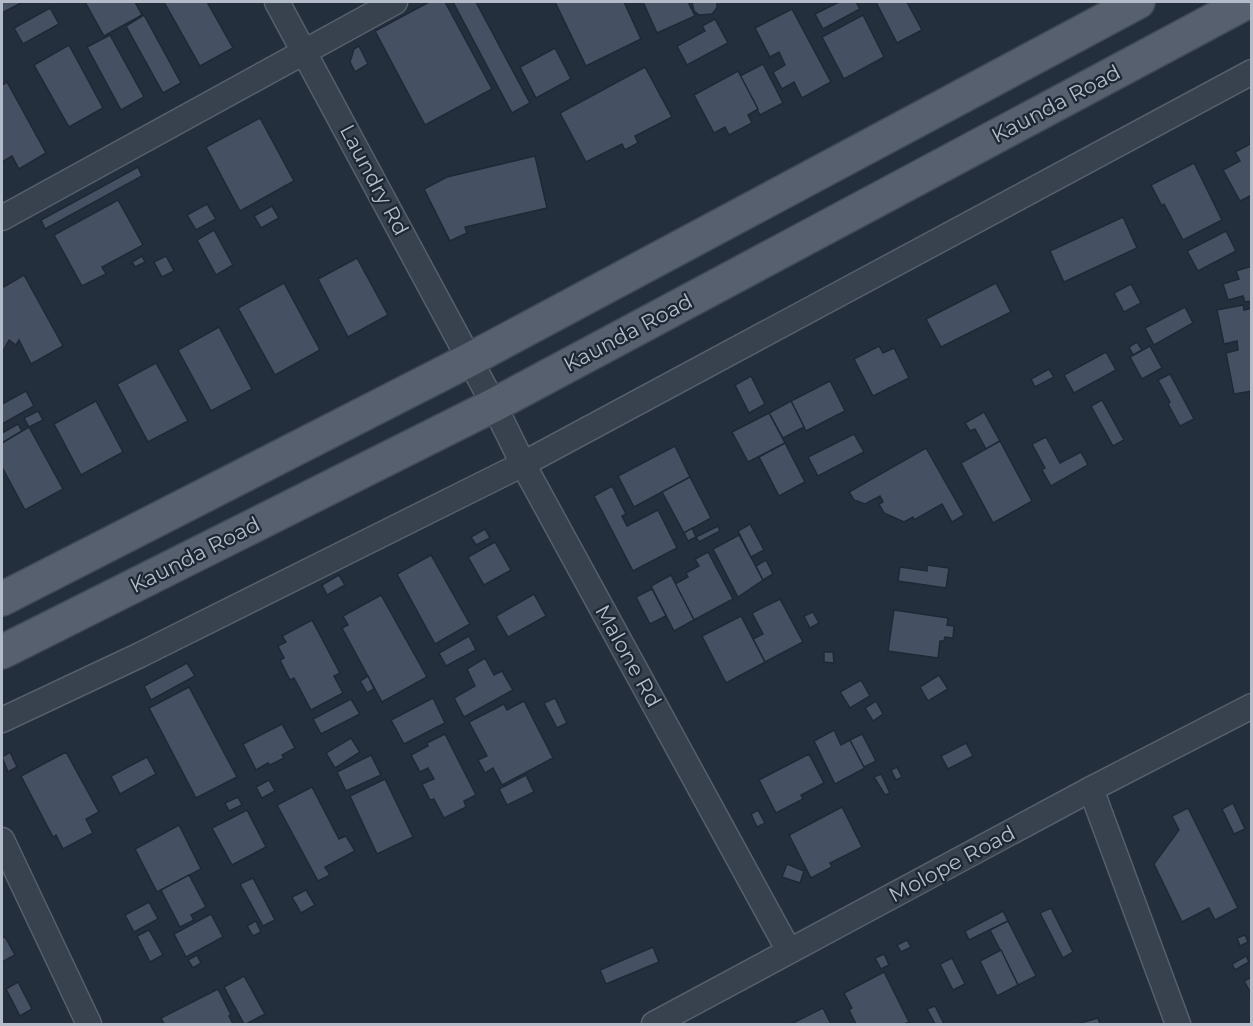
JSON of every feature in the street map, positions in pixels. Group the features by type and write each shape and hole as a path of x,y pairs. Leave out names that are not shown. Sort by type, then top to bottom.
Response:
{"main road":[{"path":"2,599 468,360 1138,2"},
{"name":"Kaunda Road","path":"2,652 494,405 1247,2"}],"street":[{"name":"Laundry Rd","path":"278,2 468,360"},
{"path":"2,218 395,2"},
{"path":"2,720 523,464 1251,72"},
{"name":"Malone Rd","path":"468,360 789,951"},
{"name":"Molope Road","path":"654,1024 1091,789 1251,706"},
{"path":"1091,789 1178,1024"},
{"path":"2,840 89,1024"}],"building":[{"path":"2,2 23,2 2,13"},
{"path":"85,2 135,2 142,15 104,36"},
{"path":"164,2 207,2 233,48 200,66"},
{"path":"429,2 445,2 492,89 425,125 375,31"},
{"path":"453,2 476,2 530,103 512,113"},
{"path":"555,2 624,2 641,39 586,66"},
{"path":"643,2 688,2 695,16 657,33"},
{"path":"692,2 717,2 717,8 712,14 699,15 694,11"},
{"path":"839,2 856,2 860,9 823,29 815,14"},
{"path":"876,2 907,2 922,30 897,43"},
{"path":"50,8 59,24 23,44 14,28"},
{"path":"792,9 831,82 802,98 794,82 782,89 773,72 785,65 779,52 770,57 755,28"},
{"path":"144,15 181,83 163,93 126,26"},
{"path":"863,15 884,57 844,79 822,37"},
{"path":"715,19 728,43 687,65 677,46 705,31 702,26"},
{"path":"110,35 144,97 121,110 87,47"},
{"path":"69,45 103,108 69,127 34,65"},
{"path":"359,46 368,64 355,72 350,62 354,49"},
{"path":"555,48 571,79 536,98 520,67"},
{"path":"763,64 783,103 760,115 740,76"},
{"path":"645,67 672,117 635,136 638,143 625,150 622,144 586,162 560,113"},
{"path":"738,71 758,109 748,115 752,123 729,135 725,127 714,133 694,95"},
{"path":"7,82 46,153 19,169 12,156 2,162 2,85"},
{"path":"260,118 294,181 240,211 206,147"},
{"path":"1252,143 1252,195 1240,201 1223,170 1240,161 1235,152"},
{"path":"535,156 547,208 465,227 467,233 450,241 424,189 447,177"},
{"path":"1194,163 1222,220 1183,240 1151,185"},
{"path":"138,167 142,176 45,229 41,220"},
{"path":"118,200 143,245 102,267 106,274 82,286 54,235"},
{"path":"207,204 216,219 196,230 187,215"},
{"path":"272,206 279,218 261,228 254,216"},
{"path":"1123,217 1137,248 1064,282 1050,251"},
{"path":"214,230 233,265 216,275 197,240"},
{"path":"1226,231 1236,251 1198,271 1187,251"},
{"path":"142,256 145,262 135,267 132,262"},
{"path":"166,256 174,271 162,277 154,262"},
{"path":"357,258 388,315 348,337 318,279"},
{"path":"1252,266 1252,301 1245,302 1243,296 1228,300 1223,284 1239,279 1236,271"},
{"path":"24,275 63,346 31,364 19,340 16,345 9,340 2,353 2,286"},
{"path":"284,283 320,350 275,375 238,308"},
{"path":"996,283 1011,312 941,347 926,319"},
{"path":"1131,284 1141,303 1124,312 1114,293"},
{"path":"1243,305 1244,310 1252,308 1252,391 1234,394 1226,353 1238,350 1237,341 1224,344 1217,310"},
{"path":"1185,307 1193,323 1154,345 1145,328"},
{"path":"219,327 252,389 211,411 178,350"},
{"path":"1137,342 1142,350 1133,355 1129,347"},
{"path":"879,346 883,353 894,348 909,378 873,396 854,359"},
{"path":"1150,346 1162,368 1142,379 1130,357"},
{"path":"1106,352 1116,370 1074,393 1064,375"},
{"path":"156,363 188,421 148,442 117,384"},
{"path":"1049,369 1054,377 1035,387 1031,379"},
{"path":"1170,374 1194,419 1180,426 1158,380"},
{"path":"751,376 765,404 749,413 735,385"},
{"path":"830,381 845,411 806,431 791,401"},
{"path":"26,391 34,406 2,424 2,404"},
{"path":"1102,400 1124,440 1113,446 1091,406"},
{"path":"96,401 123,452 81,475 54,424"},
{"path":"791,401 804,427 783,438 769,413"},
{"path":"38,411 43,420 29,427 24,418"},
{"path":"984,412 1000,441 986,449 975,429 970,431 965,423"},
{"path":"769,413 785,443 748,462 732,432"},
{"path":"18,424 22,431 2,443 2,433"},
{"path":"29,427 63,489 25,510 2,467 2,443"},
{"path":"854,434 864,452 818,476 808,457"},
{"path":"1046,437 1060,463 1081,452 1088,465 1051,486 1042,470 1045,468 1032,444"},
{"path":"1000,441 1032,501 993,523 961,463"},
{"path":"785,443 805,482 779,496 759,457"},
{"path":"675,446 690,477 634,507 618,476"},
{"path":"926,448 964,515 952,522 942,504 914,520 913,517 904,522 884,513 879,504 883,502 880,496 865,504 854,500 849,492"},
{"path":"690,477 711,518 684,533 662,492"},
{"path":"612,486 626,514 622,516 627,526 658,510 677,548 633,571 594,496"},
{"path":"750,524 764,550 751,557 738,531"},
{"path":"718,526 720,531 699,542 696,537"},
{"path":"692,528 696,537 688,541 684,533"},
{"path":"485,529 490,538 476,545 471,537"},
{"path":"739,535 763,580 738,597 713,549"},
{"path":"495,542 511,570 484,585 468,557"},
{"path":"708,552 733,599 694,620 675,584 688,577 686,573 699,566 695,559"},
{"path":"431,555 470,624 435,644 397,574"},
{"path":"766,560 773,574 763,580 756,566"},
{"path":"927,565 949,568 946,588 898,581 900,567 927,571"},
{"path":"339,575 345,585 327,595 322,585"},
{"path":"671,575 694,620 674,631 651,586"},
{"path":"652,589 666,616 650,624 636,597"},
{"path":"534,594 546,616 508,637 496,616"},
{"path":"381,595 427,677 382,702 342,628 348,625 343,616"},
{"path":"780,599 803,642 765,662 753,639 763,634 752,613"},
{"path":"894,610 948,618 947,625 954,626 953,638 945,637 944,641 940,641 938,658 888,651"},
{"path":"813,612 819,623 810,628 804,616"},
{"path":"741,616 765,662 726,683 702,636"},
{"path":"312,620 340,673 334,676 343,693 311,710 294,678 290,680 280,660 284,658 278,646 286,642 282,636"},
{"path":"469,636 476,650 446,666 439,653"},
{"path":"824,652 833,652 834,663 824,662"},
{"path":"485,658 494,675 502,671 513,690 464,717 454,698 475,686 467,669"},
{"path":"187,663 195,676 151,700 144,686"},
{"path":"939,675 948,689 928,701 920,687"},
{"path":"368,676 374,689 367,693 360,681"},
{"path":"861,680 870,696 850,708 840,692"},
{"path":"189,687 237,777 196,798 149,708"},
{"path":"433,698 445,723 404,744 391,720"},
{"path":"555,698 567,723 557,728 544,703"},
{"path":"351,699 360,714 321,734 313,719"},
{"path":"524,701 553,758 502,785 493,768 485,773 478,760 487,756 469,722 504,704 507,710"},
{"path":"876,701 883,714 873,721 865,708"},
{"path":"282,724 295,748 282,755 284,758 256,770 243,744"},
{"path":"834,730 841,745 850,740 865,768 835,784 814,741"},
{"path":"445,734 476,795 464,801 466,807 444,818 434,799 430,800 422,784 434,779 428,768 420,772 411,755 428,746 427,743"},
{"path":"862,734 876,761 864,767 850,740"},
{"path":"351,738 360,752 335,768 326,753"},
{"path":"966,743 973,756 948,769 941,756"},
{"path":"10,752 17,767 8,772 2,757"},
{"path":"66,752 99,812 86,819 93,833 63,849 56,835 53,837 21,776"},
{"path":"809,754 824,783 801,795 803,799 776,813 759,780"},
{"path":"371,755 381,775 346,791 337,772"},
{"path":"147,757 156,774 120,794 111,776"},
{"path":"897,767 902,777 896,780 891,770"},
{"path":"881,774 890,793 885,795 874,777"},
{"path":"526,775 534,792 507,805 499,789"},
{"path":"385,779 413,837 377,854 350,796"},
{"path":"269,780 275,791 262,798 256,787"},
{"path":"312,787 339,839 346,836 355,851 325,867 330,875 318,881 277,805"},
{"path":"238,797 242,805 229,811 225,803"},
{"path":"1233,803 1245,829 1234,834 1222,809"},
{"path":"842,807 862,847 830,863 832,867 811,878 789,835"},
{"path":"1188,808 1238,908 1215,920 1209,908 1182,922 1154,864 1179,830 1172,816"},
{"path":"247,810 266,847 232,865 212,828"},
{"path":"758,810 765,823 757,827 751,814"},
{"path":"179,825 201,869 157,892 135,849"},
{"path":"787,864 804,871 800,883 782,877"},
{"path":"189,875 206,907 191,915 194,920 180,927 161,890"},
{"path":"253,878 275,920 263,926 240,884"},
{"path":"306,890 315,905 301,913 292,897"},
{"path":"149,902 158,919 134,932 125,915"},
{"path":"1051,908 1073,952 1063,958 1040,913"},
{"path":"1003,911 1008,921 969,940 965,931"},
{"path":"211,914 223,937 186,957 174,934"},
{"path":"256,921 261,932 253,936 247,926"},
{"path":"1008,921 1036,976 1018,985 990,930"},
{"path":"149,930 163,955 150,962 137,936"},
{"path":"1245,935 1248,942 1240,946 1237,938"},
{"path":"5,937 15,955 2,962 2,938"},
{"path":"907,940 911,947 901,952 897,945"},
{"path":"653,947 659,962 606,984 600,970"},
{"path":"1001,950 1018,985 997,996 980,961"},
{"path":"884,954 889,965 881,969 875,958"},
{"path":"197,955 201,963 193,968 188,960"},
{"path":"1246,956 1249,962 1235,970 1232,964"},
{"path":"952,958 965,984 953,990 940,964"},
{"path":"884,972 909,1022 904,1024 856,1024 849,1010 852,1008 844,993"},
{"path":"244,976 265,1014 246,1024 224,987"},
{"path":"1252,977 1252,995 1244,981"},
{"path":"18,982 32,1009 20,1016 6,989"},
{"path":"218,989 233,1024 164,1024 161,1018"},
{"path":"935,1006 944,1024 935,1024 927,1009"},
{"path":"823,1008 831,1024 791,1024"},
{"path":"1098,1018 1100,1024 1077,1024"}]}
